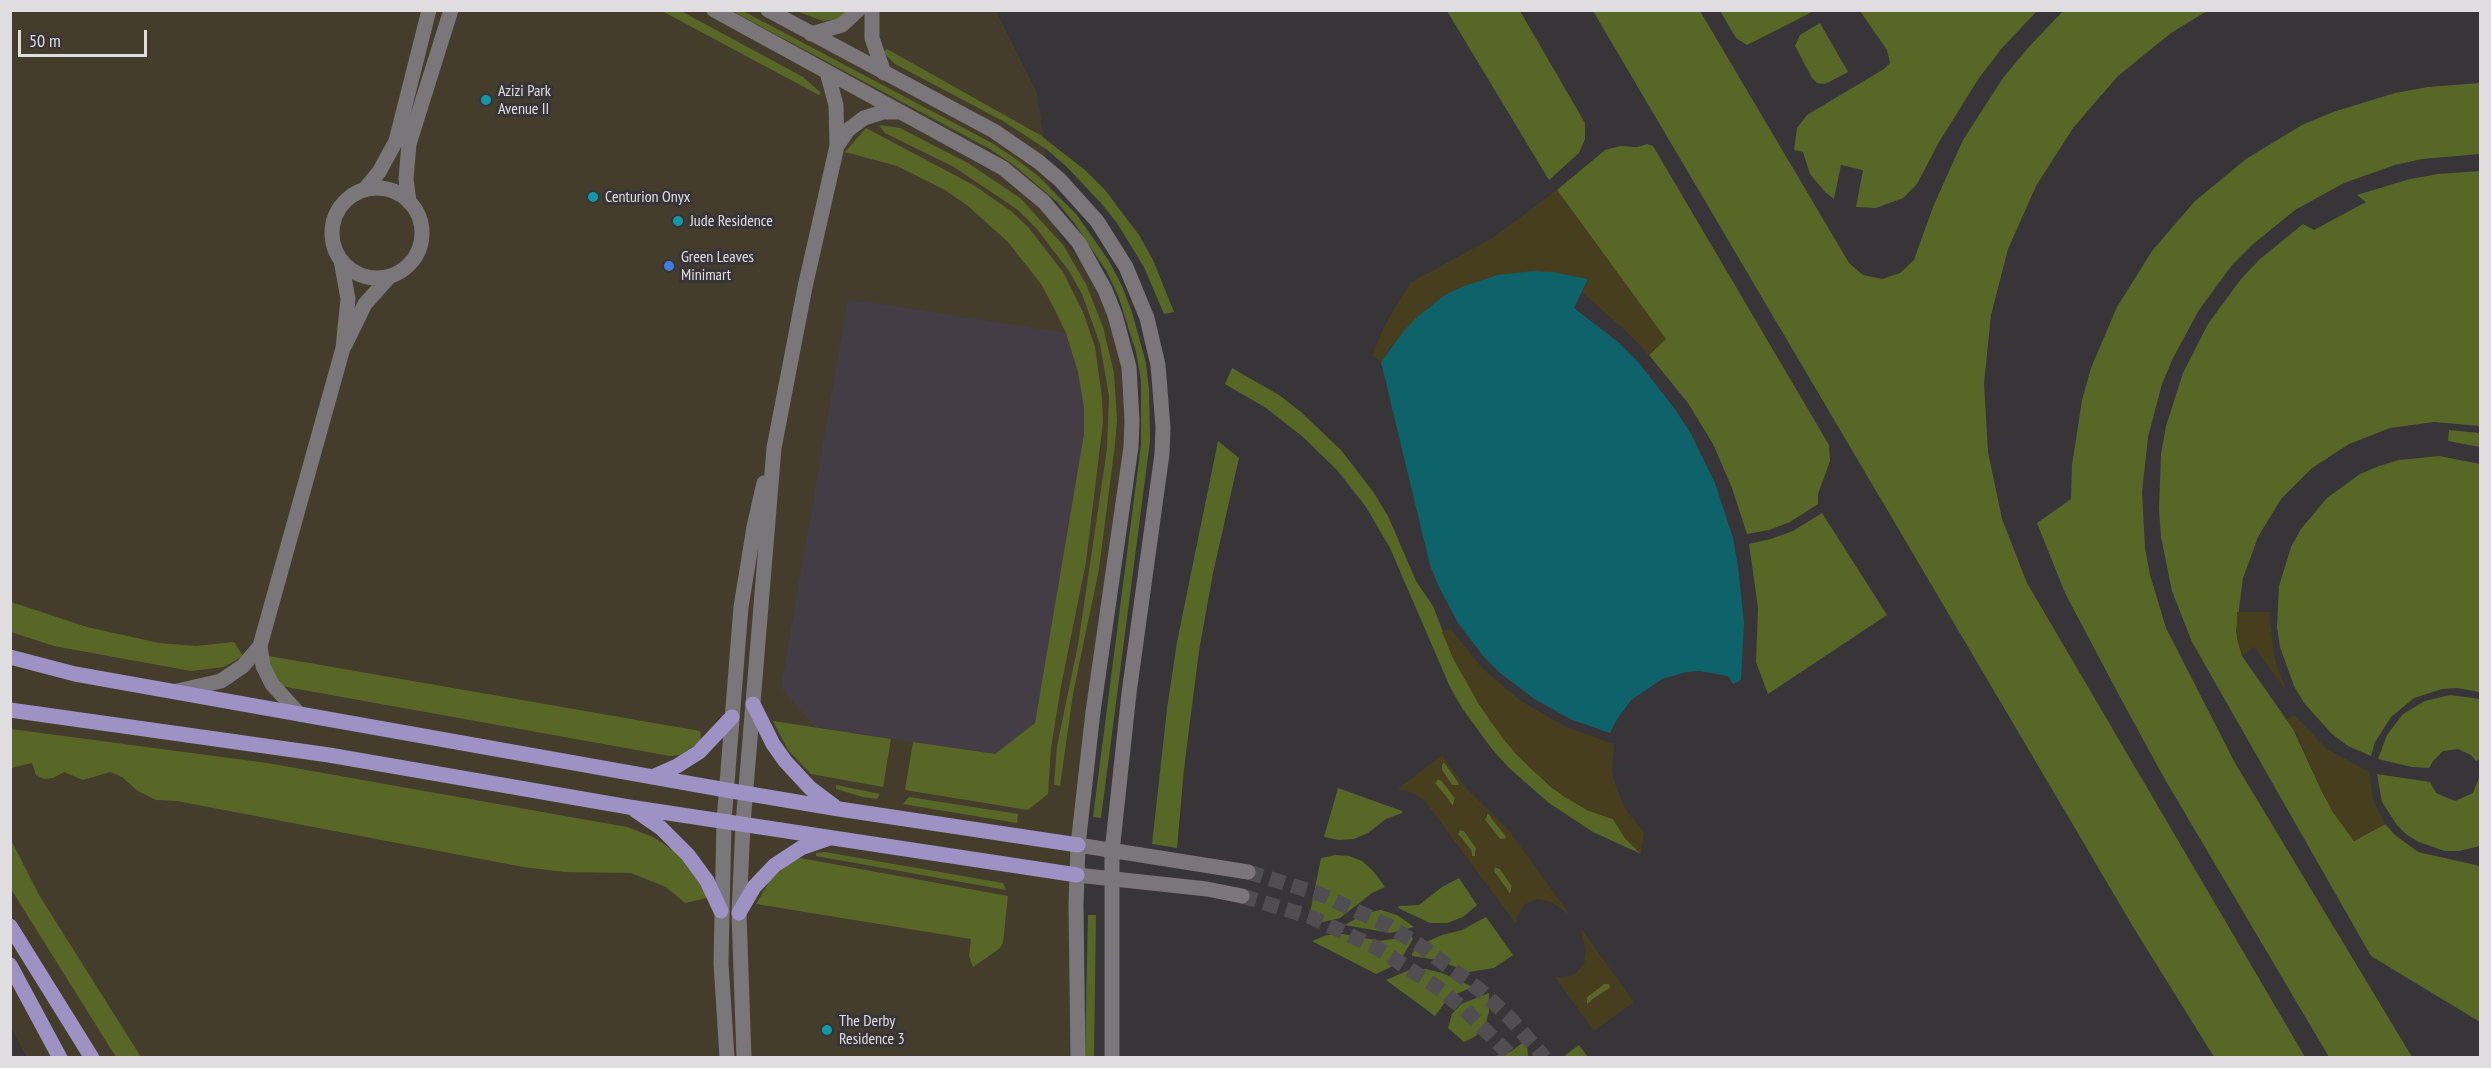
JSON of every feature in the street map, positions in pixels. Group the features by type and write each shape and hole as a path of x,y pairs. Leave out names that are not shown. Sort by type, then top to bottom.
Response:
{"main road":[{"path":"10,657 65,672 652,777 839,809 1078,845"},
{"path":"753,704 773,744 785,761 810,788 839,809"},
{"path":"10,710 229,740 441,773 629,807 1077,875"},
{"path":"652,777 699,752 732,717"},
{"path":"629,807 661,828 688,855 707,881 721,911"},
{"path":"740,914 754,887 775,865 801,848 830,838"},
{"path":"10,926 92,1058"},
{"path":"10,965 60,1058"}],"street":[{"path":"299,714 272,684 263,666 260,646 343,348 348,292 341,260 332,238 334,221 346,200 364,190 379,172 396,141 429,10"},
{"path":"343,348 369,297 390,276 407,266 418,251 420,243 418,216 410,202 406,179 409,144 451,10"},
{"path":"714,10 1004,168 1044,202 1063,222 1093,266 1112,306 1123,341 1132,393 1131,447 1093,712 1078,845 1078,1058"},
{"path":"768,10 1001,136 1039,162 1079,199 1112,243 1126,267 1147,318 1155,345 1163,399 1161,454 1129,693 1112,852 1112,1058"},
{"path":"812,34 842,25 858,10"},
{"path":"872,10 872,38 884,73"},
{"path":"727,1058 721,963 724,821 746,572 759,501 774,448 792,351 837,146 836,105 827,72"},
{"path":"837,146 848,130 864,118 883,112 901,112"},
{"path":"364,190 383,188 393,191 410,202"},
{"path":"341,260 363,276 372,278 390,276"},
{"path":"744,1058 740,914 743,824 774,448"},
{"path":"174,692 221,681 243,666 260,646"},
{"path":"1078,845 1248,872"},
{"path":"1077,875 1207,889 1242,896"}],"shaded area":[{"path":"11,11 996,11 1037,93 1057,232 1086,268 1110,318 1128,379 1129,443 1081,769 1073,1057 27,1058 11,1027"},
{"path":"848,299 1066,333 1078,372 1084,408 1084,434 1035,723 995,754 815,727 781,687"}],"green space":[{"path":"662,11 681,11 803,77 821,93 819,95"},
{"path":"732,11 743,11 992,143 1016,159 1038,176 1077,215 1109,261 1122,286 1132,312 1146,363 1150,441 1101,818 1093,817 1141,445 1141,381 1136,352 1119,298 1107,272 1075,224 1057,202 1014,165 990,149"},
{"path":"796,11 850,11 838,19 823,21"},
{"path":"1447,11 1520,11 1585,123 1585,139 1579,153 1549,180"},
{"path":"1593,11 1700,11 1849,263 1863,275 1882,279 1900,273 1914,260 1933,207 1963,140 2003,78 2063,11 2207,11 2171,33 2118,76 2073,128 2036,186 2008,249 1991,315 1984,383 1988,452 2002,519 2027,583 2305,1057 2214,1057 2135,930"},
{"path":"1720,11 1814,11 1747,45 1736,38"},
{"path":"1860,11 2037,11 2002,48 1979,78 1939,142 1917,184 1903,198 1876,208 1856,207 1863,170 1841,165 1834,199 1810,174 1803,152 1794,150 1797,128 1807,115 1884,69 1890,63 1887,50"},
{"path":"1820,23 1848,72 1825,84 1817,83 1812,78 1795,46 1800,35"},
{"path":"887,49 1040,135 1085,170 1105,190 1139,235 1153,260 1174,312 1164,314 1144,267 1117,223 1066,166 1046,149 1003,121 895,64 883,52"},
{"path":"2480,83 2480,154 2422,159 2395,165 2344,183 2295,210 2252,245 2232,265 2199,310 2173,358 2162,384 2148,437 2142,492 2145,548 2150,575 2166,628 2235,763 2412,1057 2329,1057 2163,776 2065,593 2037,523 2071,499 2072,465 2082,400 2091,368 2117,307 2152,251 2195,201 2246,159 2302,125 2333,112 2395,93 2428,87"},
{"path":"879,125 900,128 968,163 1020,198 1063,245 1086,284 1103,327 1114,373 1117,420 1115,444 1099,569 1073,694 1060,786 1054,785 1057,746 1078,645 1107,449 1109,396 1100,344 1082,294 1069,271 1037,229 1018,210 954,167 885,133"},
{"path":"866,128 975,186 1011,211 1028,227 1063,272 1083,312 1095,347 1103,422 1086,562 1061,686 1051,748 1048,794 1028,810 905,790 913,742 995,754 1035,723 1084,434 1084,408 1078,372 1066,333 1054,308 1041,284 1008,242 968,206 945,190 897,166 845,152"},
{"path":"1647,144 1653,146 1829,445 1830,461 1818,494 1818,504 1790,522 1769,530 1747,534 1732,488 1713,444 1688,403 1649,355 1665,339 1557,190 1605,150 1620,146 1637,147"},
{"path":"2480,171 2480,426 2434,422 2390,428 2349,444 2312,468 2281,499 2258,537 2243,578 2236,631 2242,656 2293,729 2323,794 2354,841 2385,824 2395,835 2418,852 2480,866 2480,1022 2371,956 2192,642 2172,591 2161,537 2159,509 2161,454 2166,426 2183,373 2208,324 2241,279 2260,259 2303,224 2314,230 2366,202 2357,195 2410,179"},
{"path":"1232,368 1279,395 1301,412 1341,450 1374,493 1388,516 1416,581 1433,606 1453,658 1491,722 1516,754 1552,788 1587,810 1613,819 1625,838 1641,854 1593,832 1549,803 1509,768 1492,749 1462,708 1450,687 1390,548 1366,507 1337,470 1303,437 1266,408 1225,384"},
{"path":"2449,430 2480,433 2480,447 2448,441"},
{"path":"1218,441 1239,458 1213,573 1199,651 1184,769 1177,848 1152,844 1177,642"},
{"path":"2439,456 2480,464 2480,692 2457,688 2442,689 2414,698 2391,717 2375,742 2371,756 2348,746 2332,734 2304,703 2294,686 2280,647 2277,627 2279,586 2291,547 2301,529 2327,498 2360,474 2379,466 2399,460"},
{"path":"1822,513 1887,615 1768,694 1756,662 1758,608 1749,544 1793,531"},
{"path":"11,602 87,627 159,643 196,646 234,642 243,656 224,667 191,671 54,646 11,632"},
{"path":"269,656 700,731 701,741 680,755 670,756 281,686 269,664"},
{"path":"2450,695 2480,699 2480,759 2476,761 2471,755 2458,749 2443,751 2429,768 2412,767 2378,759 2387,735 2403,714 2425,701"},
{"path":"773,721 891,739 883,787 811,774 788,750"},
{"path":"11,729 267,763 627,827 653,837 676,852 701,885 707,898 685,903 666,887 631,873 565,872 523,867 177,801 156,800 138,791 122,777 110,772 83,780 64,772 53,778 44,779 36,775 32,763 11,768"},
{"path":"1444,762 1459,785 1452,785 1442,770"},
{"path":"2377,774 2430,782 2436,793 2455,801 2473,793 2480,775 2480,846 2459,851 2445,851 2407,835 2397,825 2382,802"},
{"path":"1438,779 1455,798 1453,806 1435,783"},
{"path":"836,785 880,794 877,799 863,797 836,789"},
{"path":"1338,788 1402,811 1402,813 1386,819 1368,833 1354,839 1339,840 1324,837"},
{"path":"909,797 1018,814 1017,823 903,804"},
{"path":"1488,813 1507,836 1505,840 1500,839 1485,820"},
{"path":"1460,830 1464,831 1476,848 1475,856 1472,856 1471,850 1458,834"},
{"path":"11,840 39,895 141,1057 116,1057 11,889"},
{"path":"825,852 1003,883 1006,890 816,856 816,853"},
{"path":"1335,855 1349,856 1362,861 1385,887 1372,893 1340,918 1310,925 1308,923 1321,858"},
{"path":"800,858 1008,896 1003,943 999,949 973,967 969,956 971,939 756,904 769,882 788,864"},
{"path":"1495,867 1500,869 1512,886 1510,894 1494,871"},
{"path":"1459,878 1477,905 1463,917 1447,923 1430,923 1398,908 1399,906 1419,905 1442,887"},
{"path":"1381,910 1397,915 1414,927 1390,933 1345,925 1365,913"},
{"path":"1088,915 1096,915 1094,1057 1085,1058"},
{"path":"1486,917 1513,955 1494,968 1469,972 1437,960 1412,956 1412,953 1426,942 1462,930"},
{"path":"1343,934 1380,941 1411,936 1413,939 1401,959 1376,974 1312,941 1327,935"},
{"path":"1426,969 1442,973 1473,987 1449,997 1435,1016 1386,980 1409,970"},
{"path":"1608,983 1611,988 1587,1004 1587,997"},
{"path":"1489,993 1489,1012 1485,1025 1476,1036 1464,1042 1448,1028 1452,1014 1461,1004"},
{"path":"1524,1042 1527,1044 1528,1057 1492,1057 1510,1052"},
{"path":"1579,1045 1588,1057 1563,1057"}],"sand":[{"path":"1557,190 1666,339 1649,355 1582,292 1588,279 1497,275 1462,287 1430,306 1391,346 1381,362 1372,355 1386,323 1410,283 1494,237"},
{"path":"2237,612 2269,612 2275,660 2286,690 2254,647 2242,656 2237,639"},
{"path":"1450,628 1482,668 1521,701 1566,727 1614,744 1612,769 1614,781 1625,809 1644,832 1641,854 1625,838 1613,819 1587,810 1563,796 1529,767 1504,740 1478,703 1453,658 1442,632"},
{"path":"2294,715 2327,749 2369,772 2373,800 2385,824 2354,841 2332,811 2299,738 2287,719"},
{"path":"1442,755 1464,786 1510,832 1570,915 1551,902 1537,899 1524,905 1516,924 1425,801 1417,795 1398,789","holes":["1444,762 1459,785 1452,785 1441,767","1438,779 1442,781 1455,798 1453,805 1450,805 1449,800 1435,783","1486,813 1490,814 1507,838 1500,839 1485,820","1460,830 1464,831 1476,848 1475,856 1472,856 1471,850 1457,833","1495,867 1500,869 1512,886 1511,893 1508,893 1493,871"]},
{"path":"1580,927 1634,1002 1594,1031 1554,976 1561,978 1575,974 1584,964 1586,950","holes":["1604,984 1609,984 1611,987 1587,1004 1587,997"]}],"water":[{"path":"1533,271 1588,279 1574,308 1619,343 1639,363 1690,432 1715,483 1733,538 1738,566 1744,623 1741,680 1733,684 1728,676 1699,671 1662,679 1631,700 1610,733 1570,719 1533,698 1499,672 1484,657 1458,623 1430,565 1381,362 1416,318 1445,295 1497,275"}],"tunnel":[{"path":"1248,872 1320,894 1389,926 1421,946 1481,991 1509,1017 1545,1058"},
{"path":"1242,896 1311,917 1377,948 1437,987 1465,1010 1513,1058"}],"place":[{"name":"Azizi Park Avenue II","path":"486,100"},
{"name":"Centurion Onyx","path":"593,197"},
{"name":"Jude Residence","path":"678,221"},
{"name":"Green Leaves Minimart","path":"669,266"},
{"name":"The Derby Residence 3","path":"827,1030"}]}
